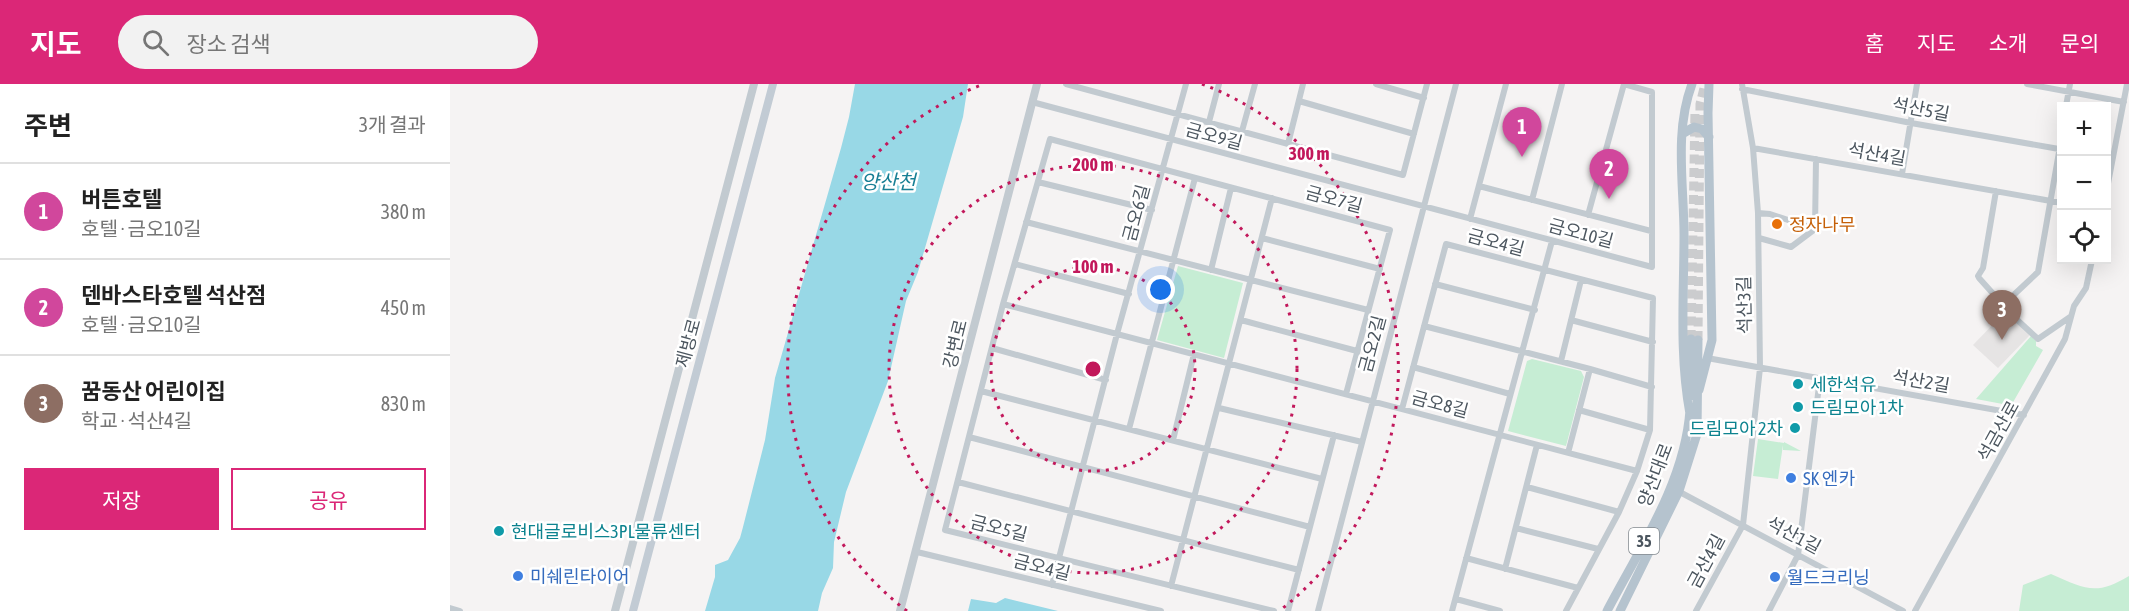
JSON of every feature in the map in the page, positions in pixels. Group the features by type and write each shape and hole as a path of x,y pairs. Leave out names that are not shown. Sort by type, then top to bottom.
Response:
{"main road":[{"name":"제방로","path":"633,611 773,84"},
{"path":"1690,414 1683,343 1682,134 1683,115 1692,84"},
{"path":"1699,390 1712,340 1709,84"},
{"path":"1682,134 1694,127 1702,129 1709,137"},
{"name":"양산대로","path":"1607,611 1674,489 1688,433 1695,339 1699,390 1697,434 1674,489 1620,611"}],"street":[{"path":"615,611 754,84"},
{"name":"강변로","path":"900,611 1037,84"},
{"path":"1066,84 1403,175 1427,84"},
{"name":"금오6길","path":"1117,334 1186,84"},
{"path":"1209,122 1219,84"},
{"path":"1242,131 1255,84"},
{"path":"1288,144 1303,84"},
{"path":"1376,84 1424,98"},
{"name":"금오2길","path":"1318,611 1456,84"},
{"path":"1470,219 1506,84"},
{"name":"금오10길","path":"1532,200 1562,84"},
{"name":"금오10길","path":"1424,207 1652,267 1652,92 1624,84 1588,215"},
{"path":"1902,174 1917,84"},
{"path":"2027,84 2124,102"},
{"path":"2067,102 2070,84"},
{"path":"2111,168 2127,84"},
{"name":"석산5길","path":"1742,86 1911,123 2057,149"},
{"name":"석산3길","path":"1742,86 1753,148 1758,213 1760,368 1743,525"},
{"path":"1299,101 1414,134"},
{"name":"금오9길","path":"1032,102 1424,207"},
{"name":"금오7길","path":"1003,304 1050,140 1272,198 1390,230 1346,394"},
{"name":"석산4길","path":"1753,148 2057,202"},
{"path":"2004,304 2038,272 2058,156"},
{"path":"1815,229 1816,159"},
{"path":"1129,429 1195,178"},
{"path":"1038,183 1152,210"},
{"name":"금오10길","path":"1479,186 1651,231"},
{"path":"1210,270 1231,188"},
{"path":"1996,191 1983,268 1978,276 2014,317 2038,339 2071,317"},
{"path":"1171,586 1272,198"},
{"path":"1758,213 1770,214 1815,229"},
{"path":"1026,222 1368,310"},
{"path":"1759,238 1791,247 1815,229"},
{"path":"1262,238 1380,269"},
{"name":"금오4길","path":"1522,351 1552,241"},
{"name":"금오4길","path":"1402,409 1446,244 1653,298 1650,430 1637,471 1619,512 1566,611"},
{"path":"1015,264 1129,294"},
{"name":"석금산로","path":"1915,611 2065,339 2073,306 2086,288 2091,264"},
{"path":"1561,361 1581,280"},
{"path":"1435,284 1535,310"},
{"path":"1003,304 1373,401"},
{"name":"금오5길","path":"1003,304 945,530 1274,611"},
{"path":"1241,320 1357,351"},
{"path":"1571,320 1653,342"},
{"path":"1424,326 1652,387"},
{"path":"1052,585 1117,334"},
{"path":"992,348 1106,380"},
{"path":"1452,611 1522,351"},
{"path":"1173,440 1194,354"},
{"name":"석산2길","path":"1707,357 2024,415"},
{"path":"1413,367 1510,394"},
{"path":"1568,453 1590,369"},
{"path":"1769,611 1798,555 1820,378"},
{"path":"981,391 1322,479"},
{"name":"금오8길","path":"1373,401 1637,471"},
{"path":"1219,408 1362,442"},
{"path":"1579,410 1650,430"},
{"path":"1288,611 1334,435"},
{"path":"969,437 1310,527"},
{"path":"1505,568 1538,445"},
{"name":"금오5길","path":"958,482 1299,570"},
{"path":"1527,487 1619,512"},
{"name":"석산1길","path":"1674,489 1903,611"},
{"name":"금산4길","path":"1696,611 1743,525"},
{"path":"1516,528 1598,549"},
{"name":"금오4길","path":"917,552 1161,611"},
{"path":"1466,558 1578,588"},
{"path":"1456,598 1500,611"},
{"path":"450,609 460,611"}],"shaded area":[{"path":"2007,310 2030,335 1998,368 1973,345"}],"green space":[{"path":"1178,266 1243,283 1224,358 1157,340"},
{"path":"2031,336 2036,341 2036,346 2043,350 2012,404 1976,399"},
{"path":"1532,359 1581,371 1584,377 1566,446 1508,431 1527,361"},
{"path":"1758,439 1784,442 1801,451 1783,450 1783,445 1778,479 1753,476"},
{"path":"2051,574 2090,588 2108,586 2129,576 2129,611 2019,611 2023,585"}],"water":[{"name":"양산천","path":"855,84 968,84 963,117 918,272 906,301 888,381 846,492 834,542 833,568 822,593 818,611 705,611 715,577 715,565 728,560 740,538 765,440 775,378 841,148"},
{"path":"1005,598 1058,611 968,611 971,599 996,603"}],"tunnel":[{"path":"1698,340 1700,104 1705,84"},
{"path":"1691,339 1695,110"}],"place":[{"name":"버튼호텔","path":"1522,157"},
{"name":"덴바스타호텔 석산점","path":"1609,199"},
{"name":"정자나무","path":"1777,224"},
{"name":"꿈동산 어린이집","path":"2002,340"},
{"name":"세한석유","path":"1798,384"},
{"name":"드림모아 1차","path":"1798,407"},
{"name":"드림모아 2차","path":"1795,428"},
{"name":"SK 엔카","path":"1791,478"},
{"name":"현대글로비스3PL물류센터","path":"499,531"},
{"name":"미쉐린타이어","path":"518,576"},
{"name":"월드크리닝","path":"1775,577"}]}
